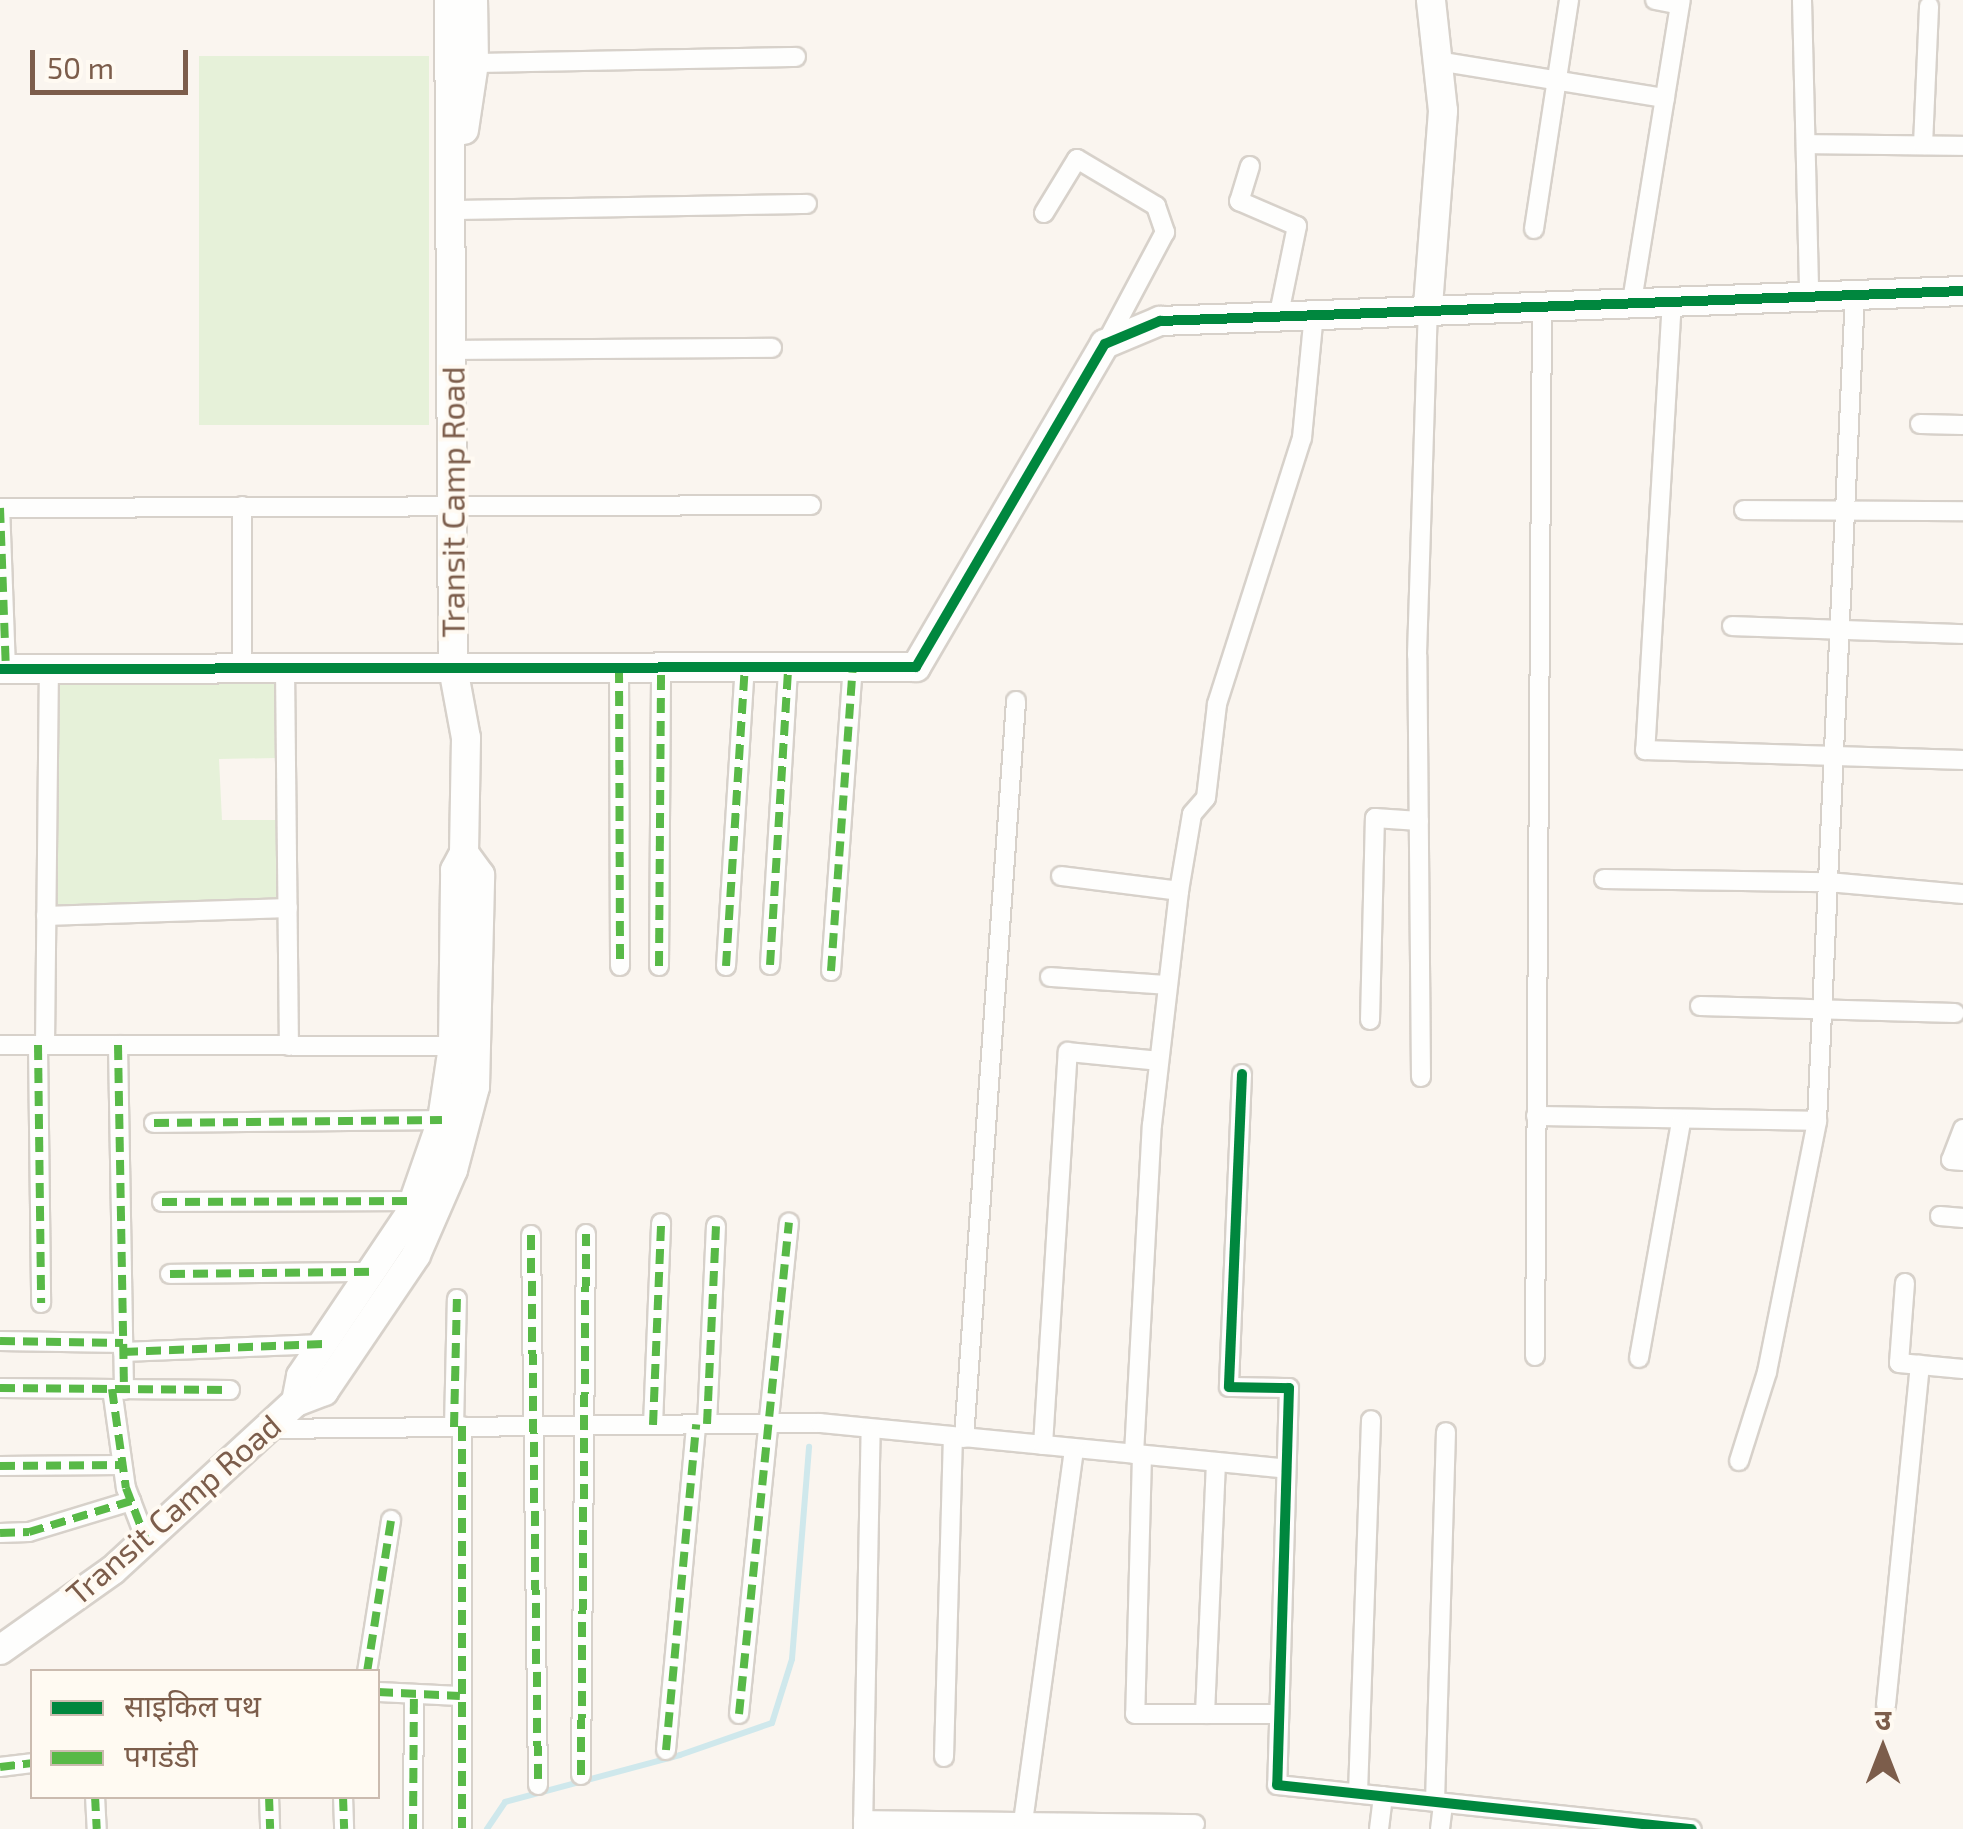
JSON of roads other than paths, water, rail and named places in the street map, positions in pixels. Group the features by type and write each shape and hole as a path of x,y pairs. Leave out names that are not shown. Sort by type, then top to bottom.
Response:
{"street":[{"name":"Transit Camp Road","path":"449,0 462,64"},
{"name":"Transit Camp Road","path":"0,1650 146,1540 296,1402 324,1390 416,1255 453,1170 460,1058 456,870 464,853 466,738 453,668 452,210 462,64 473,0"},
{"path":"1421,1077 1417,656 1428,306 1444,112 1430,0"},
{"path":"1534,229 1570,0"},
{"path":"1632,302 1680,2 1655,0"},
{"path":"1802,0 1809,296"},
{"path":"1923,145 1928,6"},
{"path":"462,64 796,57"},
{"path":"1438,61 1665,98"},
{"path":"1806,144 1963,146"},
{"path":"811,505 0,508 3,670 916,667 1106,344 1165,232 1156,206 1077,158 1044,213"},
{"path":"1250,166 1239,201 1297,226 1278,314"},
{"path":"452,210 807,204"},
{"path":"1106,344 1160,321 1428,306 1963,290"},
{"path":"1739,1462 1767,1372 1817,1121 1854,294"},
{"path":"1672,300 1645,750 1963,760"},
{"path":"1535,1356 1542,304"},
{"path":"1279,1714 1134,1714 1138,1455 1160,1061 1180,891 1192,814 1206,798 1217,704 1302,438 1314,312"},
{"path":"452,350 772,348"},
{"path":"1920,424 1963,426"},
{"path":"242,506 242,669"},
{"path":"1744,510 1963,511"},
{"path":"1732,626 1839,634 1963,634"},
{"path":"831,971 853,667"},
{"path":"285,668 289,1046"},
{"path":"619,668 620,966"},
{"path":"659,966 662,668"},
{"path":"726,966 745,668"},
{"path":"770,965 788,668"},
{"path":"41,1303 41,1045 49,669"},
{"path":"944,1757 959,1437 1016,700"},
{"path":"1370,1020 1375,818 1419,821"},
{"path":"1061,876 1180,891"},
{"path":"1604,879 1828,882 1963,894"},
{"path":"46,916 288,908"},
{"path":"1050,977 1168,986"},
{"path":"1700,1006 1955,1014"},
{"path":"0,1045 289,1046 460,1058"},
{"path":"118,1045 123,1347 118,1390 122,1465 130,1500 146,1540"},
{"path":"1043,1445 1068,1052 1160,1061"},
{"name":"Transit Camp Road","path":"296,1402 301,1376 376,1272 414,1201 460,1058"},
{"path":"1242,1074 1228,1387 1289,1388 1277,1785 1692,1829"},
{"path":"1536,1116 1682,1122 1817,1121"},
{"path":"154,1124 442,1120"},
{"path":"1639,1358 1682,1122"},
{"path":"1963,1128 1951,1160 1963,1161"},
{"path":"162,1202 414,1201"},
{"path":"1940,1216 1963,1218"},
{"path":"653,1425 661,1222"},
{"path":"739,1714 789,1223"},
{"path":"666,1750 702,1424 716,1226"},
{"path":"581,1775 586,1234"},
{"path":"531,1235 530,1426 538,1785"},
{"path":"170,1274 376,1272"},
{"path":"1904,1283 1899,1363 1963,1369"},
{"path":"457,1300 462,1828"},
{"path":"0,1341 123,1347 323,1344"},
{"path":"1886,1705 1902,1588 1920,1365"},
{"path":"0,1388 230,1390"},
{"path":"1358,1794 1371,1420"},
{"path":"268,1428 771,1424 872,1428 1286,1470"},
{"path":"872,1428 863,1825 1195,1824"},
{"path":"1440,1829 1446,1432"},
{"path":"1024,1822 1074,1448"},
{"path":"1205,1714 1216,1462"},
{"path":"0,1466 122,1465"},
{"path":"0,1532 29,1532 130,1500"},
{"path":"368,1669 391,1520"},
{"path":"380,1692 460,1696"},
{"path":"413,1829 414,1694"},
{"path":"0,1766 30,1763"},
{"path":"1379,1829 1383,1796"},
{"path":"96,1799 96,1829"},
{"path":"269,1799 270,1829"},
{"path":"343,1799 344,1829"}],"waterway":[{"path":"487,1829 505,1802 680,1755 772,1723 792,1659 809,1447"}]}
